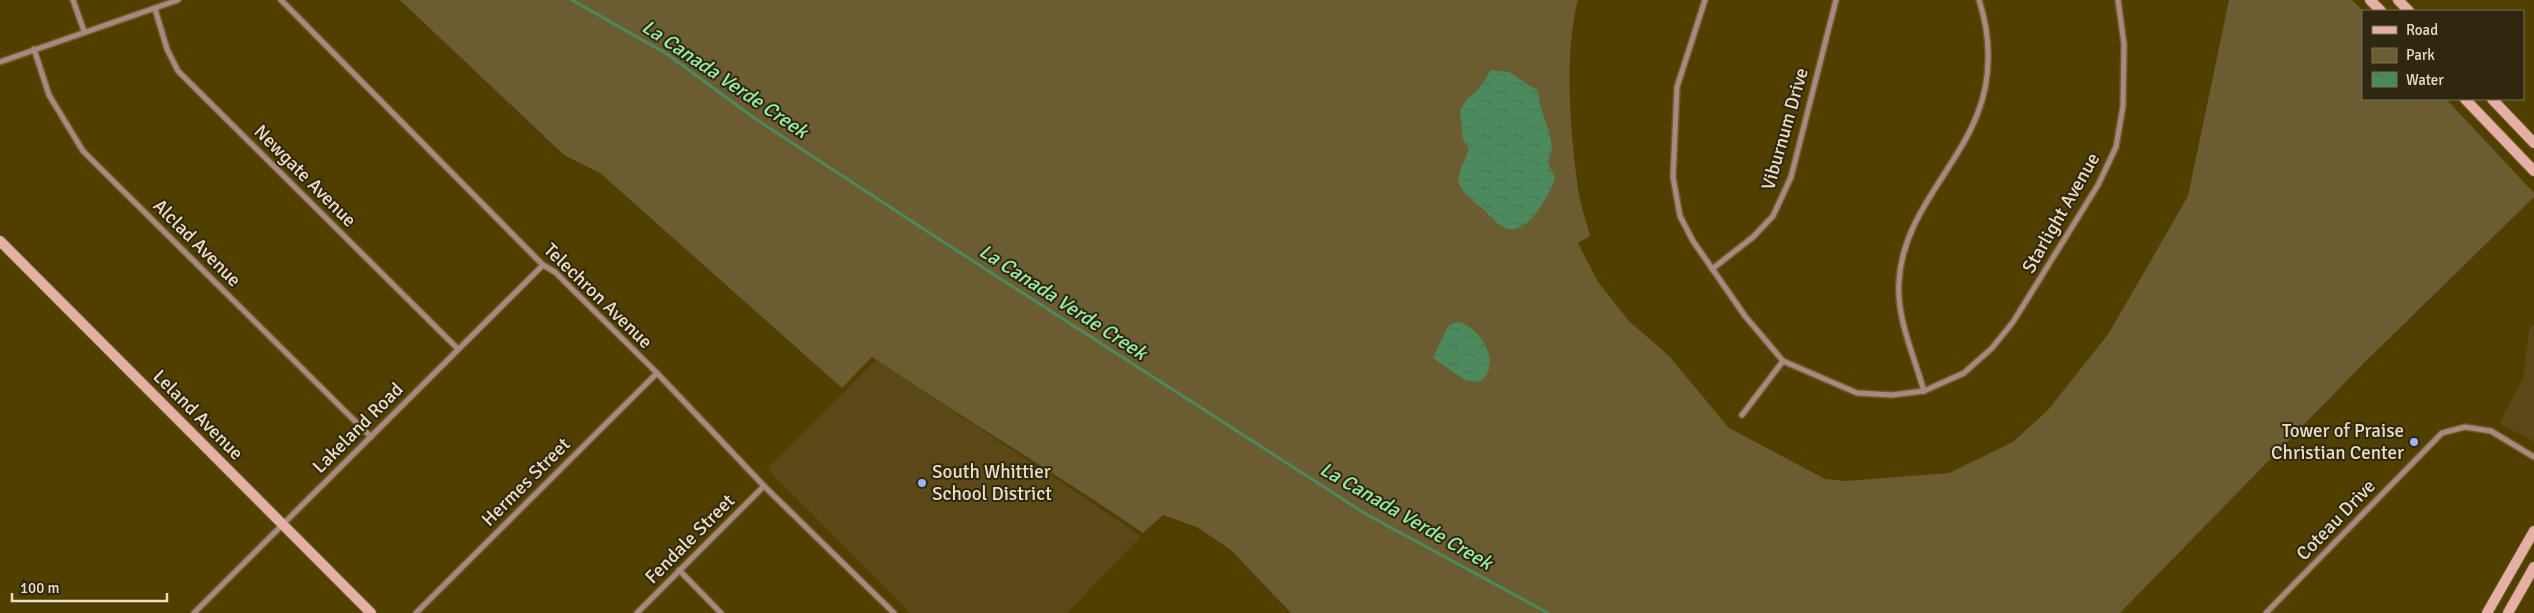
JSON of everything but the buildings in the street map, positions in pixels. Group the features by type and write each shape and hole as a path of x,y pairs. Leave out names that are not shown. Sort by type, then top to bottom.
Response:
{"street":[{"path":"72,0 84,31"},
{"path":"0,62 84,31 178,0"},
{"name":"Telechron Avenue","path":"282,0 543,264 555,272 657,373 764,486 894,613"},
{"path":"1705,0 1677,87 1673,177 1680,216 1693,241 1745,316 1783,361 1742,415"},
{"name":"Viburnum Drive","path":"1712,269 1753,237 1773,216 1791,177 1836,0"},
{"path":"1924,391 1899,303 1898,280 1903,252 1912,225 1978,114 1987,77 1987,24 1979,0"},
{"name":"Starlight Avenue","path":"1783,361 1857,393 1892,395 1924,391 1964,374 1992,348 2014,322 2098,185 2116,147 2123,106 2124,44 2118,0"},
{"path":"2370,0 2380,10"},
{"path":"2398,0 2408,10"},
{"name":"Newgate Avenue","path":"155,8 167,49 178,70 458,349"},
{"name":"Alclad Avenue","path":"34,49 49,95 82,150 371,437"},
{"path":"2466,100 2534,171"},
{"path":"2493,100 2534,143"},
{"name":"Leland Avenue","path":"0,241 371,613"},
{"name":"Lakeland Road","path":"194,613 543,264"},
{"name":"Hermes Street","path":"416,613 657,373"},
{"name":"Coteau Drive","path":"2266,613 2442,433 2465,427 2491,431 2534,457"},
{"name":"Fendale Street","path":"637,613 764,486"},
{"path":"2487,613 2534,531"},
{"path":"2508,613 2534,567"},
{"path":"679,570 722,613"}],"shaded area":[{"path":"2534,323 2534,442 2499,423 2523,379 2529,329"},
{"name":"South Whittier School District","path":"876,360 1141,536 1067,613 910,613 767,469"}],"green space":[{"path":"400,0 1578,0 1571,44 1571,118 1579,194 1590,236 1578,243 1598,282 1629,321 1669,356 1729,428 1825,479 1846,481 1949,473 2013,442 2048,410 2109,333 2188,196 2229,0 2352,0 2362,10 2362,100 2447,100 2534,193 2534,197 2366,361 2120,613 1291,613 1231,550 1197,527 1163,515 1143,533 872,357 842,388 600,173 564,155"}],"water":[{"path":"1491,70 1509,72 1538,91 1552,147 1548,163 1555,178 1552,185 1538,211 1524,225 1516,229 1504,228 1498,224 1469,198 1458,182 1460,170 1469,149 1463,139 1460,111 1466,100 1477,91"},
{"path":"1459,322 1476,332 1487,349 1490,358 1486,375 1479,382 1465,380 1433,358 1447,328 1451,324"}],"waterway":[{"name":"La Canada Verde Creek","path":"572,0 667,54 757,120 1366,514 1548,613"}],"place":[{"name":"Tower of Praise Christian Center","path":"2414,442"},
{"name":"South Whittier School District","path":"922,483"}]}
